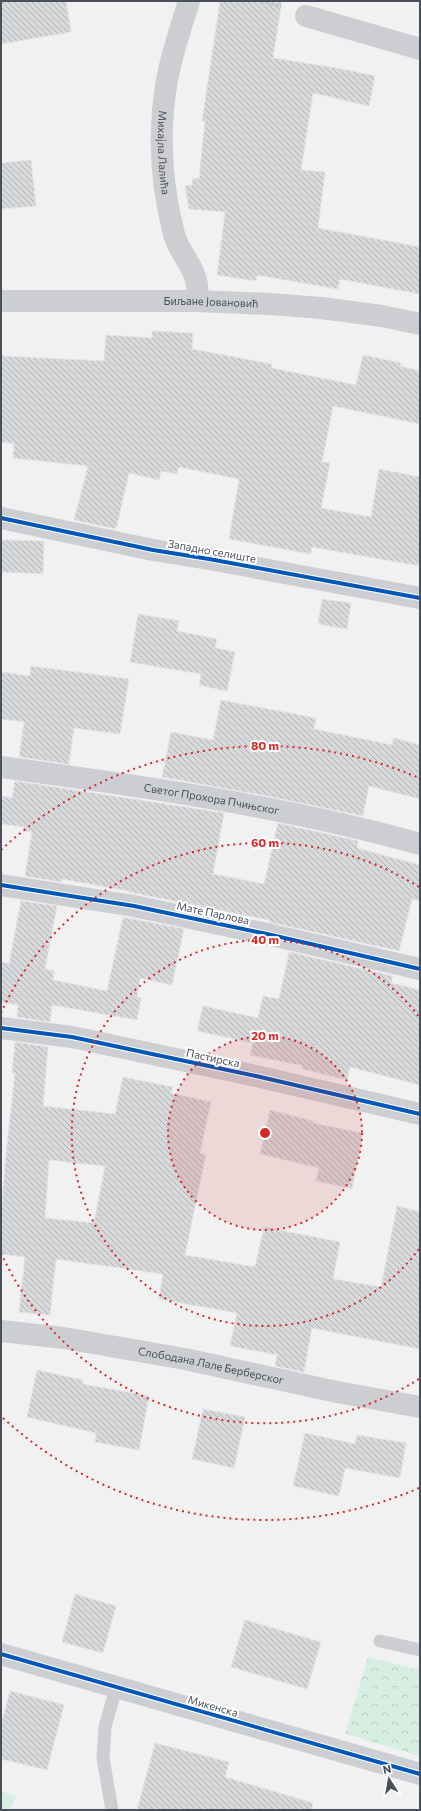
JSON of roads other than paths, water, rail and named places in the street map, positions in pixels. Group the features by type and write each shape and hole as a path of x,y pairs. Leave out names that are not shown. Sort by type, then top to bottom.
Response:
{"street":[{"name":"Михајла Лалића","path":"189,1 177,38 167,80 163,114 162,158 174,235 195,276 198,287 198,301"},
{"path":"306,16 420,50"},
{"name":"Биљане Јовановић","path":"1,302 198,301 321,308 382,316 420,324"},
{"name":"Западно селиште","path":"1,518 132,546 420,598"},
{"name":"Светог Прохора Пчињског","path":"1,767 93,780 279,812 420,844"},
{"name":"Мате Парлова","path":"1,886 134,906 267,934 420,969"},
{"name":"Пастирска","path":"1,1028 72,1037 256,1076 420,1114"},
{"name":"Слободана Лале Берберског","path":"1,1331 64,1338 184,1359 337,1392 420,1407"},
{"name":"Микенска","path":"1,1654 420,1774"}],"lane":[{"path":"380,1641 420,1650"},
{"path":"112,1810 103,1758 105,1727 116,1688"}]}
